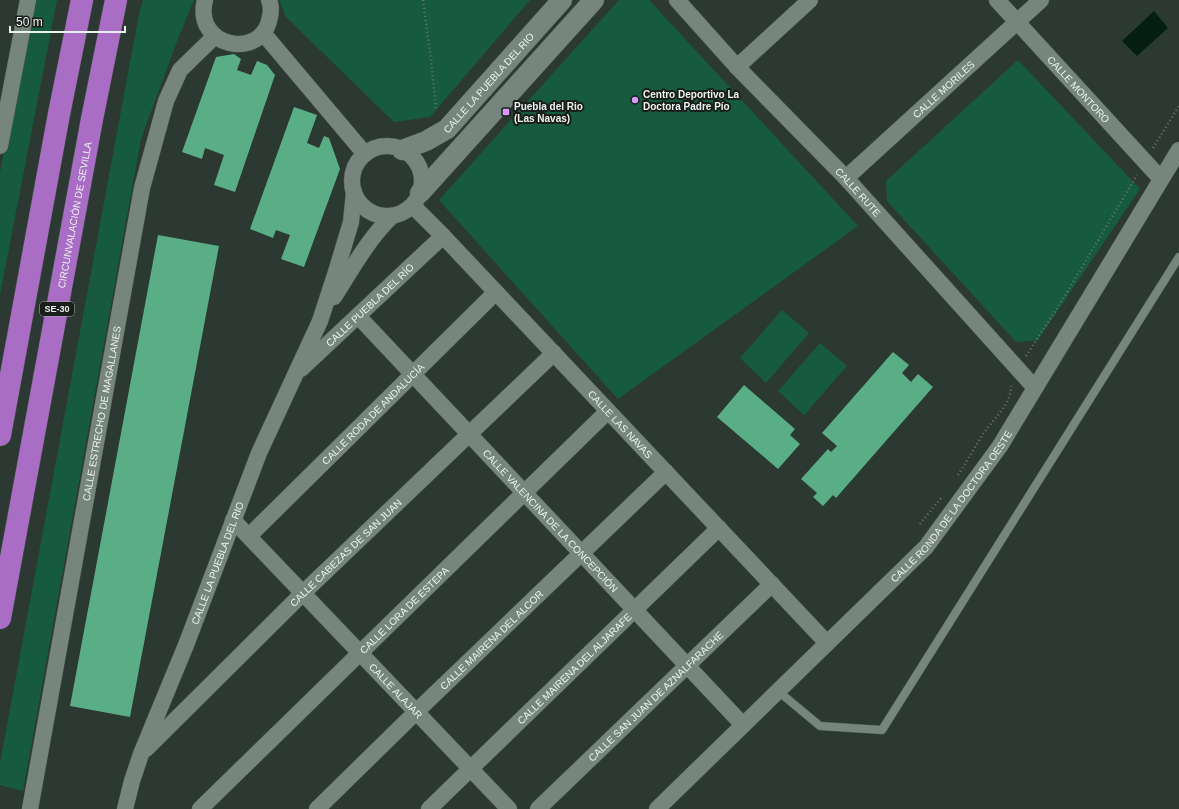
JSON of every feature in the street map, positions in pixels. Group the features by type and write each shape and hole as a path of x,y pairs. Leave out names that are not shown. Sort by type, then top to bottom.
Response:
{"highway":[{"path":"0,435 59,114 82,0"},
{"name":"CIRCUNVALACIÓN DE SEVILLA","path":"0,618 92,119 116,0"}],"street":[{"path":"0,146 28,0"},
{"path":"205,0 203,7 204,18 208,28 215,36 224,42 234,44 244,44 263,34 268,25 271,14 270,0"},
{"name":"CALLE LA PUEBLA DEL RIO","path":"402,150 426,141 447,128 562,0"},
{"path":"354,192 360,203 369,211 380,216 392,216 404,212 417,200 594,0"},
{"name":"CALLE RUTE","path":"677,0 737,66 846,178 1035,388"},
{"path":"737,66 810,0"},
{"name":"CALLE MONTORO","path":"997,0 1162,179"},
{"name":"CALLE MORILES","path":"846,178 1041,0"},
{"path":"263,34 365,154"},
{"name":"CALLE ESTRECHO DE MAGALLANES","path":"30,809 142,188 166,101 180,70 215,36"},
{"path":"320,321 351,222 354,192 352,182 358,162 365,154 374,149 393,147 402,150 411,156 420,168 422,183 417,200"},
{"name":"CALLE RONDA DE LA DOCTORA OESTE","path":"657,809 926,547 1000,446 1179,150"},
{"name":"CALLE LAS NAVAS","path":"417,200 443,236 827,643"},
{"path":"320,321 381,226 392,216"},
{"name":"CALLE PUEBLA DEL RÍO","path":"295,374 443,236"},
{"name":"CALLE RODA DE ANDALUCÍA","path":"248,536 496,292"},
{"name":"CALLE VALENCINA DE LA CONCEPCIÓN","path":"358,316 743,725"},
{"name":"CALLE LA PUEBLA DEL RIO","path":"125,809 141,754 160,724 186,646 259,453 320,321"},
{"name":"CALLE CABEZAS DE SAN JUAN","path":"160,724 303,593 554,353"},
{"name":"CALLE LORA DE ESTEPA","path":"200,809 608,411"},
{"name":"CALLE MAIRENA DEL ALCOR","path":"317,809 666,472"},
{"name":"CALLE ALAJAR","path":"234,520 509,809"},
{"name":"CALLE MAIRENA DEL ALJARAFE","path":"429,809 720,528"},
{"name":"CALLE SAN JUAN DE AZNALFARACHE","path":"538,809 772,584"}],"lane":[{"path":"778,691 820,726 882,730 1179,257"}],"path":[{"path":"423,0 432,60 436,108"},
{"path":"956,477 1010,396 1012,380 1018,369 1063,299 1179,106"},
{"path":"920,524 945,492"}],"green space":[{"path":"32,0 57,0 0,295 0,172"},
{"path":"143,0 194,0 141,139 23,791 0,785 0,763 139,14"},
{"path":"279,0 530,0 430,117 394,122 286,17"},
{"name":"Centro Deportivo La Doctora Padre Pío","path":"619,0 649,0 858,226 618,399 439,200"},
{"path":"1018,60 1140,189 1038,340 1016,342 887,201 886,181"},
{"path":"782,310 809,333 766,383 740,358"},
{"path":"820,343 847,366 804,415 778,391"}],"shaded area":[{"path":"1154,11 1168,28 1137,56 1122,41"}],"building":[{"path":"234,54 241,59 237,70 251,75 257,61 267,65 275,75 235,192 214,185 224,155 205,148 202,159 182,152 216,57"},
{"path":"294,107 317,115 307,143 319,148 324,136 329,138 340,169 304,267 281,259 290,235 276,230 273,238 250,229"},
{"path":"158,235 219,246 130,717 70,706"},
{"path":"893,352 909,365 902,373 911,382 918,374 933,387 836,498 833,495 823,506 813,497 817,493 801,479 828,449 831,452 837,446 822,433"},
{"path":"744,385 795,429 790,435 800,444 778,469 717,417"}],"place":[{"name":"Centro Deportivo La Doctora Padre Pío","path":"635,100"},
{"name":"Puebla del Rio (Las Navas)","path":"506,112"}]}
